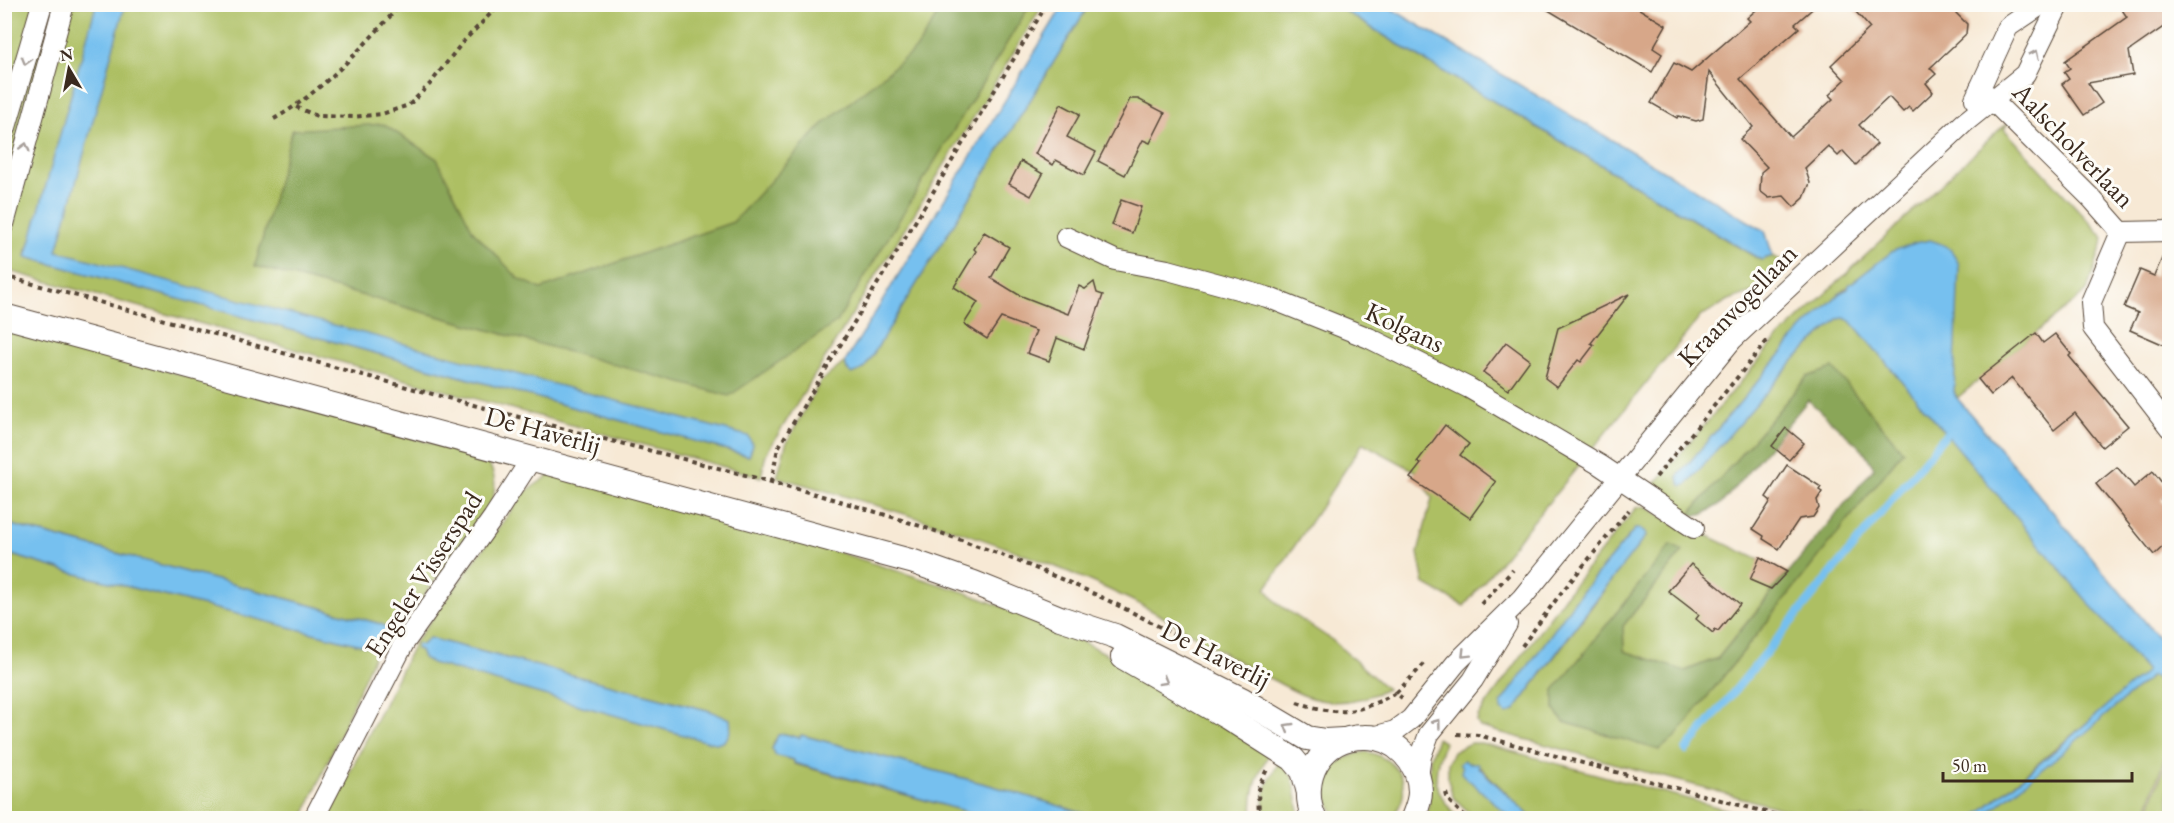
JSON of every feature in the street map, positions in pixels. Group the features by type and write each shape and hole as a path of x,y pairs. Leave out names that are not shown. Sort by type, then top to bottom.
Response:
{"street":[{"path":"4,135 42,4"},
{"path":"4,224 64,4"},
{"name":"Kraanvogellaan","path":"1986,94 2025,74 2059,4"},
{"path":"2037,6 2049,24"},
{"name":"Kraanvogellaan","path":"1373,737 1395,731 1411,719 1456,663 1522,598 1732,340 1964,123 1986,94 2008,27 2037,6"},
{"name":"Aalscholverlaan","path":"1986,94 2092,199 2121,232 2169,231"},
{"path":"2121,232 2091,302 2093,328 2169,428"},
{"name":"Kolgans","path":"1066,237 1115,260 1168,270 1267,297 1369,338 1469,388 1620,479 1694,528"},
{"name":"De Haverlij","path":"4,316 914,562 974,582 1060,618 1115,636 1243,700 1307,738 1325,741 1373,737"},
{"name":"Engeler Visserspad","path":"314,819 404,643 493,518 532,458"},
{"name":"Kraanvogellaan","path":"1418,777 1421,756 1429,734 1473,680 1522,598"},
{"name":"De Haverlij","path":"1060,618 1293,759 1303,771 1308,789 1309,808 1314,819"},
{"path":"1373,737 1387,741 1404,754 1413,765 1420,791 1417,814"},
{"path":"1308,789 1311,771 1322,755 1343,740"}],"path":[{"path":"274,119 296,106 352,57 401,4"},
{"path":"296,106 317,116 353,117 382,114 409,105 430,84 462,43 500,4"},
{"path":"771,482 778,448 1047,4"},
{"name":"De Haverlij","path":"4,276 549,425"},
{"path":"1520,649 1561,593 1770,337"},
{"path":"1454,741 1466,724"},
{"path":"1460,734 1478,735 1788,819"},
{"path":"1445,790 1448,800 1466,819"}],"green space":[{"path":"944,4 1030,5 837,322 729,396 255,266 292,130 383,124 437,159 473,231 518,278 541,289 733,222 822,125 917,48"},
{"path":"4,5 1043,5 766,454 761,477 5,270 7,243 4,242","holes":["27,249 751,451 749,456 26,257"]},
{"path":"1089,5 1335,5 1760,260 1773,256 1788,264 1763,288 1729,300 1701,316 1464,606 1424,584 1418,553 1432,498 1417,472 1363,443 1266,589 1278,604 1332,640 1387,689 1378,693 1341,702 1307,697 1256,672 1148,608 1087,580 956,530 777,477 786,444 820,382 845,362 847,369 864,369"},
{"path":"2007,124 2004,129 2104,238 2087,291 1957,398 1894,251 1840,293 1802,329 1678,476 1679,482 1797,357 1838,319 1844,318 1851,321 2145,669 2146,673 1973,818 1816,818 1480,727 1477,722 1478,716 1565,596 1636,508 1645,506 1697,538 1700,532 1787,573 1718,658 1685,671 1624,651 1623,626 1683,551 1554,690 1659,750 1675,737 1903,451 1807,377 1689,515 1653,490 1654,485 1775,341","holes":["1635,529 1613,578 1514,711 1574,602"]},
{"path":"4,326 486,458 494,481 491,505 393,637 381,624 5,523"},
{"path":"1833,368 1903,451 1675,737 1659,750 1564,722 1554,709 1554,690 1671,545 1683,551 1623,626 1624,651 1685,671 1718,658 1874,468 1864,451 1808,400 1722,503 1702,515 1689,515 1807,377"},
{"path":"550,475 790,537 964,592 1055,627 1164,684 1269,754 1255,785 1253,818 1099,818 993,786 801,735 800,738 785,734 775,740 772,749 775,755 794,760 794,764 989,818 327,818 415,642 525,492","holes":["429,638 707,710 730,719 730,726 422,645"]},
{"path":"4,553 73,573 377,649 303,818 5,818"},
{"path":"2152,676 2169,689 2169,745 2144,818 1982,818"},
{"path":"1437,738 1445,743 1437,765 1437,783 1444,801 1459,818 1428,818 1430,758"},
{"path":"1470,743 1481,743 1758,818 1532,818 1477,764 1462,768 1462,773 1511,818 1475,818 1453,797 1448,780 1448,763 1453,752"},
{"path":"1367,752 1379,756 1396,769 1403,788 1403,798 1399,808 1391,818 1338,818 1327,796 1330,775 1343,759"},
{"path":"2169,753 2169,818 2146,818"},
{"path":"1280,760 1291,774 1301,818 1265,818 1266,788"}],"water":[{"path":"1064,4 1089,5 864,369 852,374 845,362"},
{"path":"96,5 125,5 57,251 748,436 753,445 749,456 26,257"},
{"path":"1335,5 1385,5 1765,231 1773,256 1761,260"},
{"path":"1930,240 1949,248 1959,265 1954,392 1957,398 2169,650 2169,689 2155,677 2150,677 1982,818 1973,818 2057,749 2146,671 1851,321 1844,318 1838,319 1797,357 1686,485 1682,486 1678,476 1802,329 1840,293 1848,289 1849,285 1893,251"},
{"path":"4,523 381,624 389,630 393,637 392,642 388,641 382,648 377,649 73,573 5,553"},
{"path":"1635,529 1641,529 1646,536 1514,711 1507,714 1501,710 1501,704 1574,602"},
{"path":"429,638 707,710 730,719 730,732 723,742 713,743 432,663 423,658 420,650 416,649 417,644 422,645"},
{"path":"785,734 800,738 801,735 993,786 1099,818 989,818 794,763 794,760 775,755 772,749 778,735"},
{"path":"1464,760 1468,763 1477,763 1478,767 1532,818 1511,818 1461,773 1462,768 1459,764"}],"building":[{"path":"1538,4 1631,4 1666,25 1653,48 1662,54 1652,72"},
{"path":"1763,4 1818,4 1795,24 1799,28 1740,79 1791,137 1833,99 1829,95 1845,80 1831,65 1870,28 1849,4 1942,4 1948,11 1953,10 1967,24 1966,34 1930,68 1936,74 1926,83 1933,92 1913,111 1909,107 1903,112 1889,97 1859,125 1877,144 1856,165 1843,151 1838,156 1828,146 1805,168 1810,183 1804,198 1794,207 1784,196 1769,198 1760,191 1761,172 1767,167 1740,139 1753,127 1709,72 1703,119 1696,121 1678,116 1677,118 1651,103 1674,63 1691,72 1750,21 1747,18"},
{"path":"2118,4 2169,4 2169,23 2129,51 2133,75 2088,83 2102,103 2084,115 2062,84 2069,79 2064,72 2070,68 2065,61 2127,17"},
{"path":"1130,99 1138,99 1165,113 1150,143 1143,140 1125,175 1098,161"},
{"path":"1061,104 1080,114 1067,137 1096,152 1084,175 1056,160 1053,165 1035,154"},
{"path":"1021,161 1043,174 1031,196 1009,184"},
{"path":"1121,200 1141,207 1132,233 1112,225"},
{"path":"984,232 1009,247 991,278 1019,295 1068,314 1079,286 1085,289 1094,282 1097,293 1103,295 1084,349 1057,338 1049,361 1027,353 1036,331 1001,318 987,339 964,324 978,302 954,287 976,251 974,249"},
{"path":"2169,243 2169,347 2130,330 2138,313 2124,307 2140,270 2154,276"},
{"path":"1629,294 1591,343 1594,345 1581,362 1578,360 1557,387 1545,378 1558,328"},
{"path":"2036,333 2043,343 2055,334 2071,354 2069,356 2128,426 2102,447 2075,413 2054,430 2012,378 1991,395 1978,379"},
{"path":"1506,342 1530,360 1508,390 1483,372"},
{"path":"1445,425 1469,444 1460,455 1496,482 1470,518 1410,478 1421,464 1417,462"},
{"path":"1786,428 1804,443 1789,460 1772,446"},
{"path":"1787,465 1821,487 1819,490 1822,492 1817,500 1819,508 1813,517 1799,519 1779,549 1763,539 1764,536 1753,529 1771,501 1766,497"},
{"path":"2117,467 2134,487 2153,471 2169,492 2161,500 2169,509 2169,541 2154,555 2096,484"},
{"path":"1760,557 1787,572 1771,589 1750,580"},
{"path":"1691,564 1740,604 1718,631 1715,629 1713,633 1696,619 1699,615 1668,591"}],"waterway":[{"path":"1686,750 1946,434"}]}
